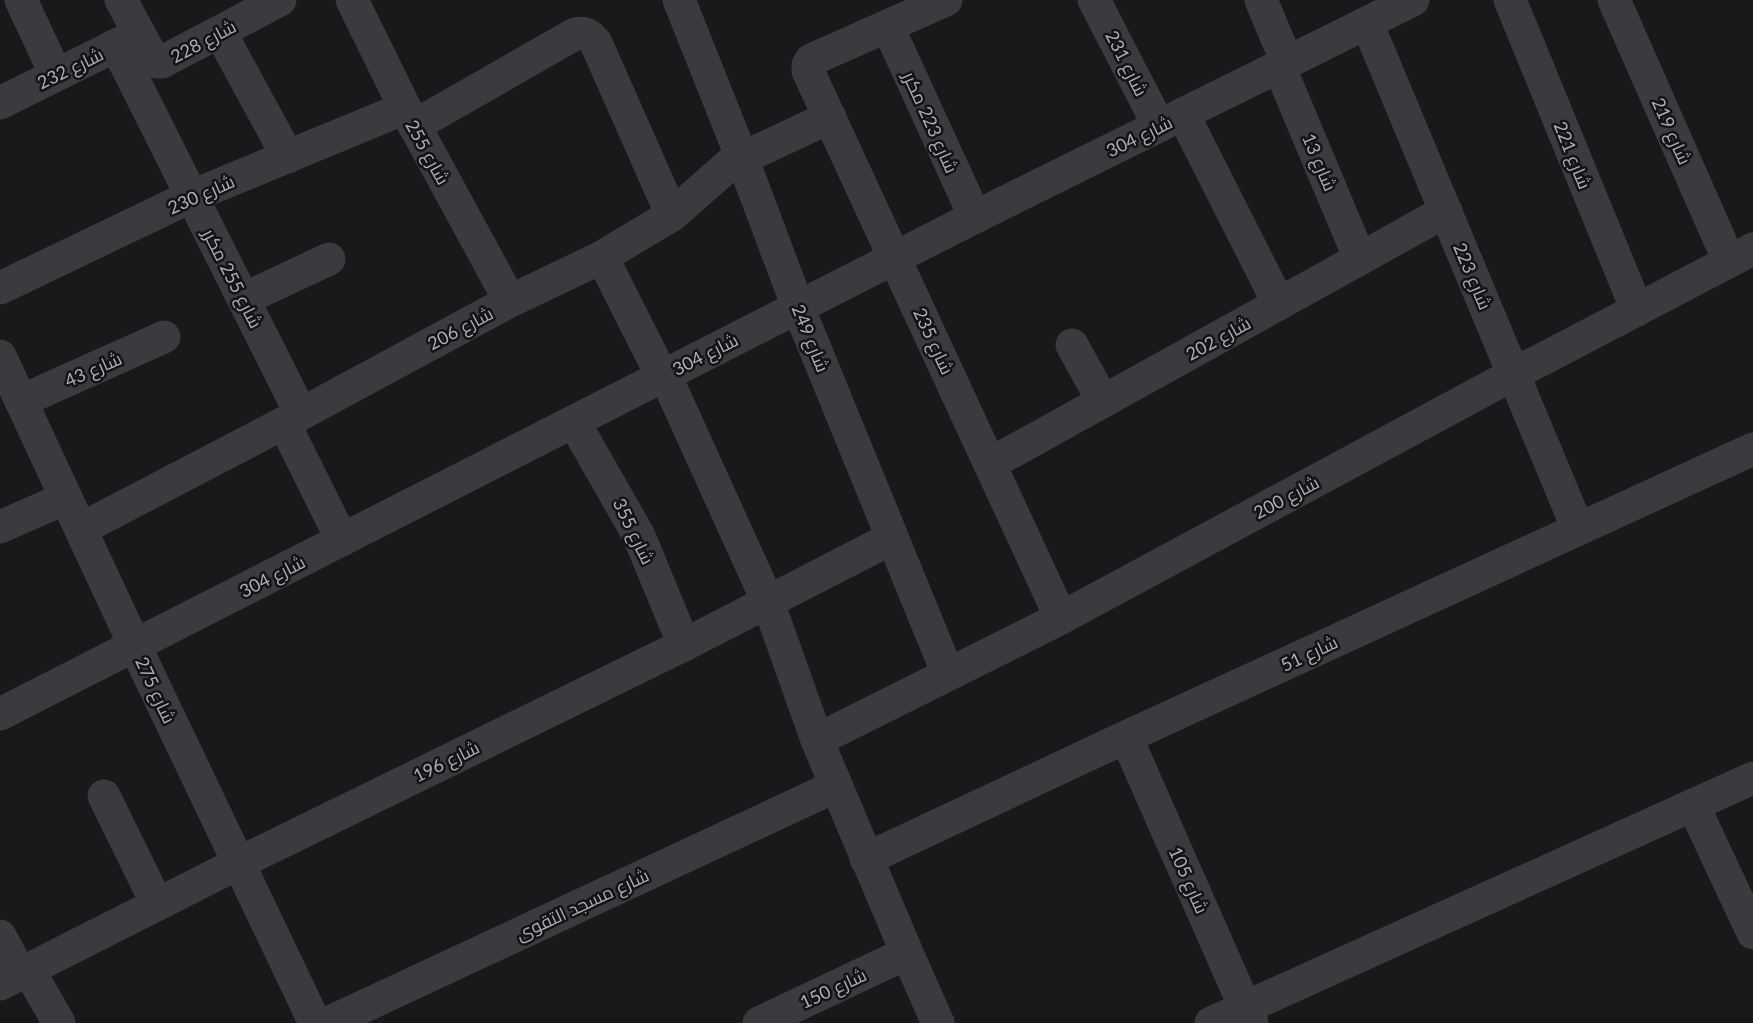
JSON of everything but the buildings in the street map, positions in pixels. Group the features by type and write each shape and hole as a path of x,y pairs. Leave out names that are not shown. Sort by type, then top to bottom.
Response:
{"street":[{"path":"21,0 56,75"},
{"name":"شارع 255 مكرر","path":"121,0 128,40 192,196 244,299 342,540"},
{"name":"شارع 228","path":"157,62 162,62 226,19 280,0"},
{"name":"شارع 255","path":"352,0 410,117 510,301"},
{"name":"شارع 249","path":"679,0 798,307 948,674"},
{"path":"888,27 946,0"},
{"name":"شارع 231","path":"1095,0 1171,120 1279,304"},
{"name":"شارع 13","path":"1261,0 1283,64 1360,259"},
{"name":"شارع 304","path":"0,714 895,257 1413,0"},
{"name":"شارع 221","path":"1510,0 1637,310"},
{"name":"شارع 219","path":"1614,0 1741,255"},
{"path":"226,19 288,157"},
{"name":"شارع 223","path":"1367,23 1578,529"},
{"name":"شارع 235","path":"888,27 811,60 808,71 1061,618"},
{"name":"شارع 223 مكرر","path":"888,27 975,217"},
{"name":"شارع 230","path":"0,288 192,196 288,157 410,117 575,34 585,33 591,36 596,43 672,215"},
{"name":"شارع 232","path":"0,103 128,40"},
{"name":"شارع 255 مكرر","path":"128,40 157,62"},
{"name":"شارع 206","path":"81,529 510,301 602,257 672,215 730,164 830,117"},
{"name":"شارع 202","path":"990,464 1446,211"},
{"name":"شارع 200","path":"817,740 1061,618 1514,374 1741,255"},
{"path":"602,257 664,376 768,602 817,740 938,1023"},
{"path":"244,299 329,259"},
{"name":"شارع 43","path":"21,402 164,337"},
{"path":"1072,345 1103,401"},
{"name":"شارع 275","path":"0,356 315,1023"},
{"name":"شارع 355","path":"574,422 639,536 684,645"},
{"name":"شارع 51","path":"866,858 1753,449"},
{"path":"0,527 66,498"},
{"name":"شارع 196","path":"16,976 239,863 684,645 892,538"},
{"name":"شارع 105","path":"1126,737 1249,1015"},
{"path":"1211,1023 1249,1015 1753,778"},
{"name":"شارع مسجد التقوى","path":"328,1023 836,786"},
{"path":"104,796 157,904"},
{"path":"1693,805 1753,933"},
{"path":"0,936 16,976 59,1023"},
{"name":"شارع 150","path":"769,1021 907,954"}]}
